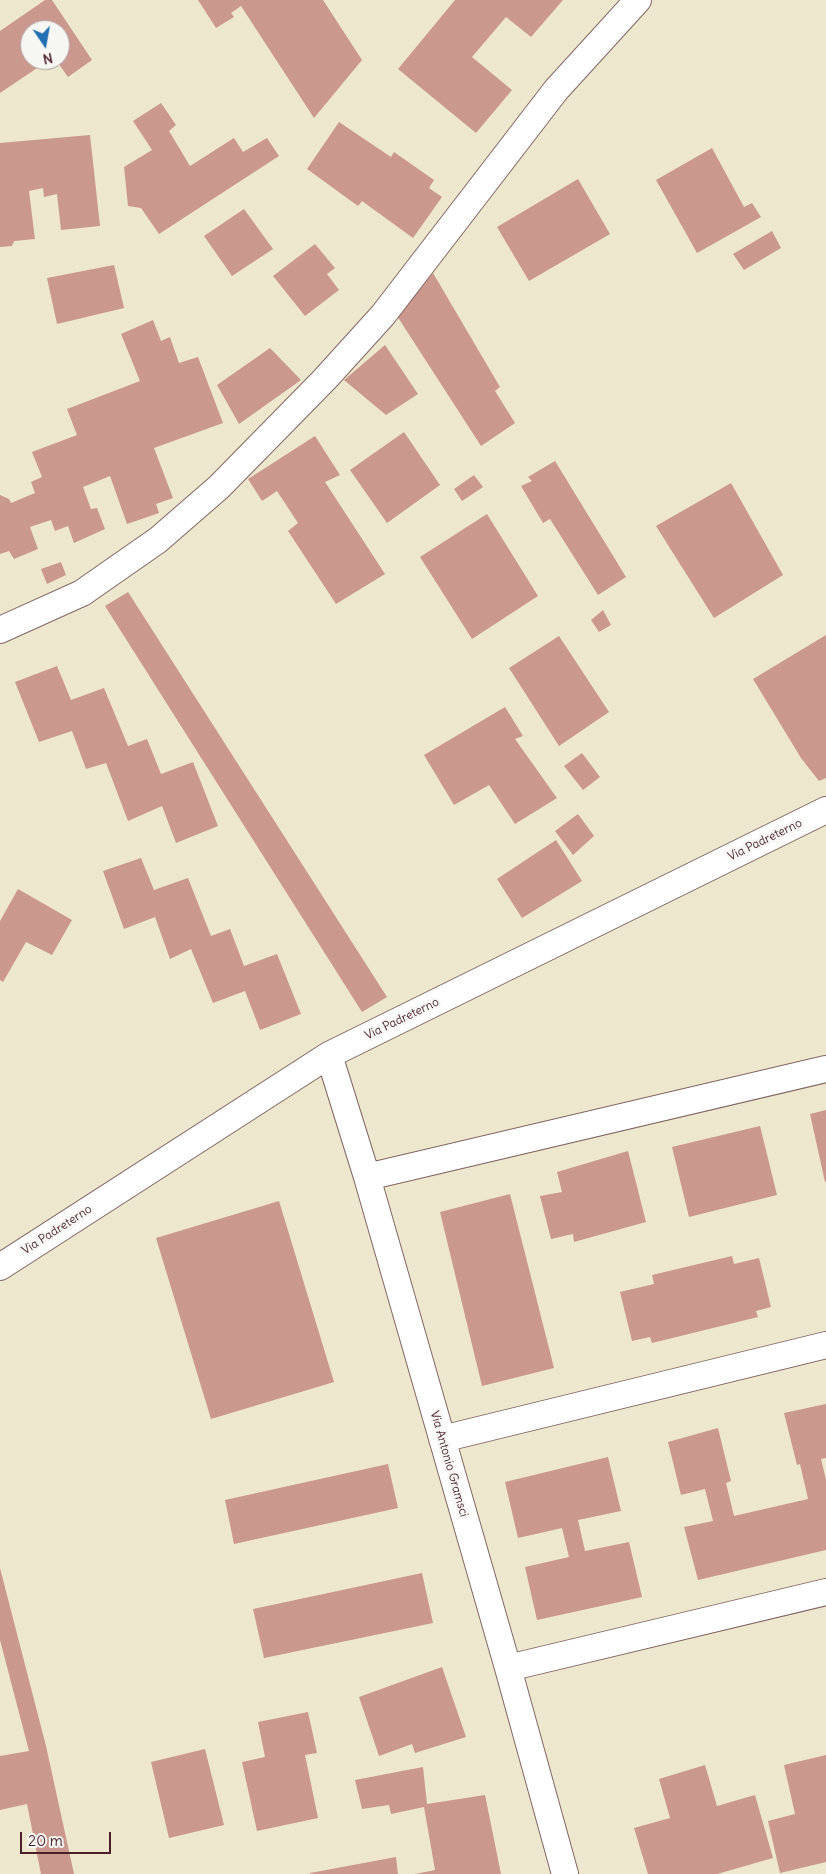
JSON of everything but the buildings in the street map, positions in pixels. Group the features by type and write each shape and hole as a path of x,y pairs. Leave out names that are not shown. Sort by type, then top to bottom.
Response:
{"street":[{"path":"0,630 82,593 158,540 219,487 325,379 383,315 556,90 638,0"},
{"name":"Via Padreterno","path":"0,1267 329,1055 826,810"},
{"name":"Via Antonio Gramsci","path":"329,1055 367,1177 565,1874"},
{"path":"367,1177 826,1069"},
{"path":"442,1439 826,1345"},
{"path":"508,1668 826,1592"}]}
